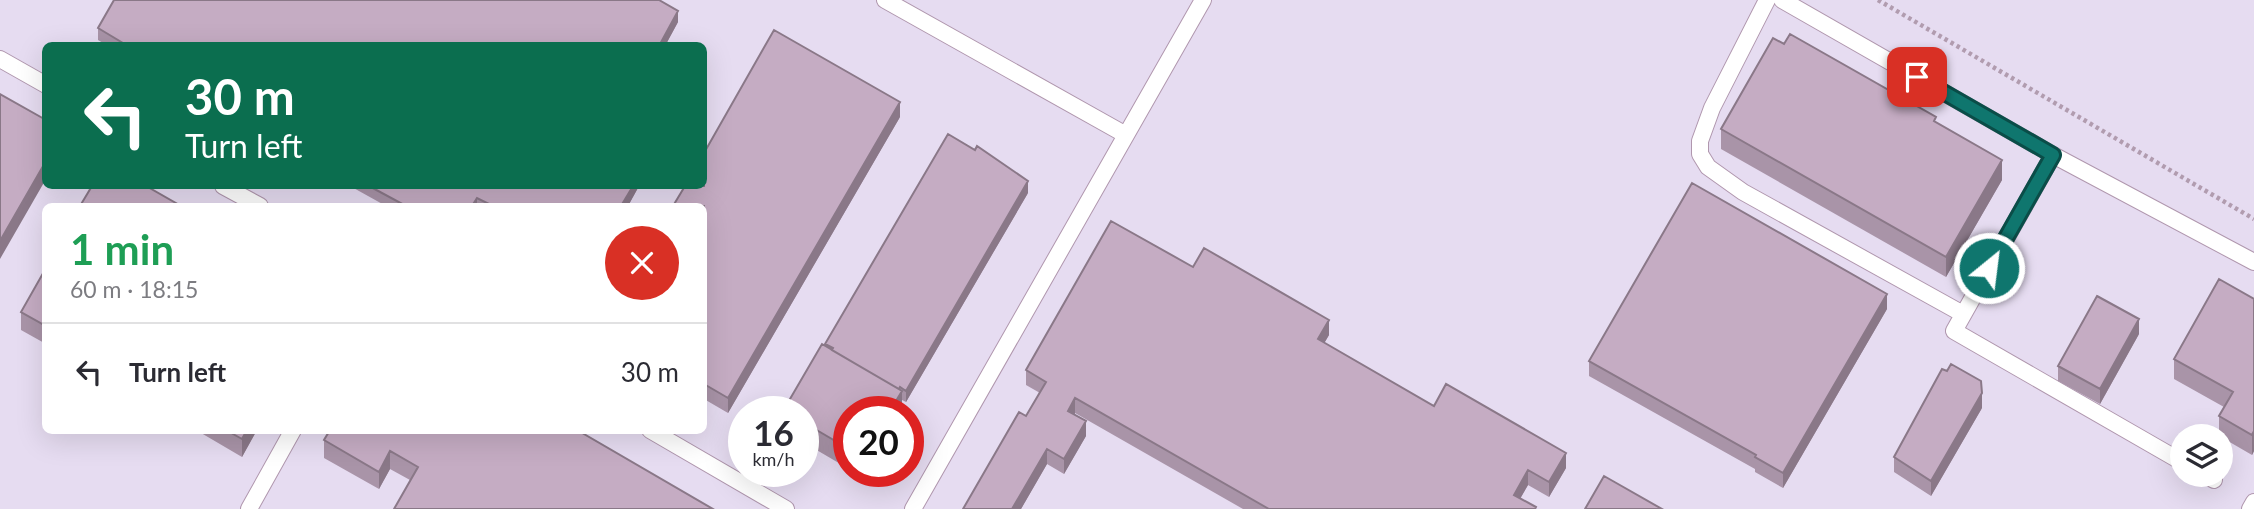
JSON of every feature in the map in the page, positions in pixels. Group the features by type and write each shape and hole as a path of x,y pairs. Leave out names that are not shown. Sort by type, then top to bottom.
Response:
{"lane":[{"path":"885,0 1126,135"},
{"path":"913,509 1203,0"},
{"path":"1767,0 1704,125 1700,154 1722,179 1743,192 1963,314"},
{"path":"1782,0 2053,155 2254,262"},
{"path":"0,59 42,83"},
{"path":"2053,155 1954,331 2170,454"},
{"path":"229,189 254,203"},
{"path":"249,509 291,434"},
{"path":"657,434 786,509"},
{"path":"2250,509 2254,502"}],"path":[{"path":"1878,0 2254,219"}],"shaded area":[{"path":"0,0 2254,0 2254,509 0,509"}],"building":[{"path":"114,0 659,0 678,11 661,42 121,42 98,28"},
{"path":"774,30 900,102 728,398 707,386 707,203 675,203 683,189 707,189 707,148"},
{"path":"1790,34 1936,117 1934,121 2002,160 1946,257 1721,129 1773,38 1784,44"},
{"path":"0,94 42,118 42,168 0,241"},
{"path":"948,134 975,150 977,146 1028,181 906,391 825,344"},
{"path":"1692,183 1887,294 1783,473 1589,361"},
{"path":"90,189 151,189 176,203 82,203"},
{"path":"375,189 631,189 623,203 487,203 477,198 474,203 400,203"},
{"path":"1111,221 1193,267 1204,248 1329,320 1318,339 1434,406 1446,384 1566,453 1549,482 1528,470 1514,495 1536,507 1535,509 1269,509 1075,398 1068,411 1086,421 1064,459 1047,449 1012,509 963,509 1019,412 1026,416 1046,382 1026,370"},
{"path":"42,275 42,324 21,312"},
{"path":"2219,279 2254,299 2252,435 2219,416 2233,392 2174,359"},
{"path":"2097,296 2139,319 2100,389 2058,366"},
{"path":"822,344 902,391 899,396 833,396 833,440 819,431 819,396 792,396"},
{"path":"1951,364 1981,381 1982,393 1931,481 1894,457 1942,369 1947,371"},
{"path":"328,434 584,434 713,509 394,509 418,467 390,451 379,472 324,440"},
{"path":"1604,476 1662,509 1585,509"}],"route":[{"path":"1917,77 2053,155 1989,268"}]}
